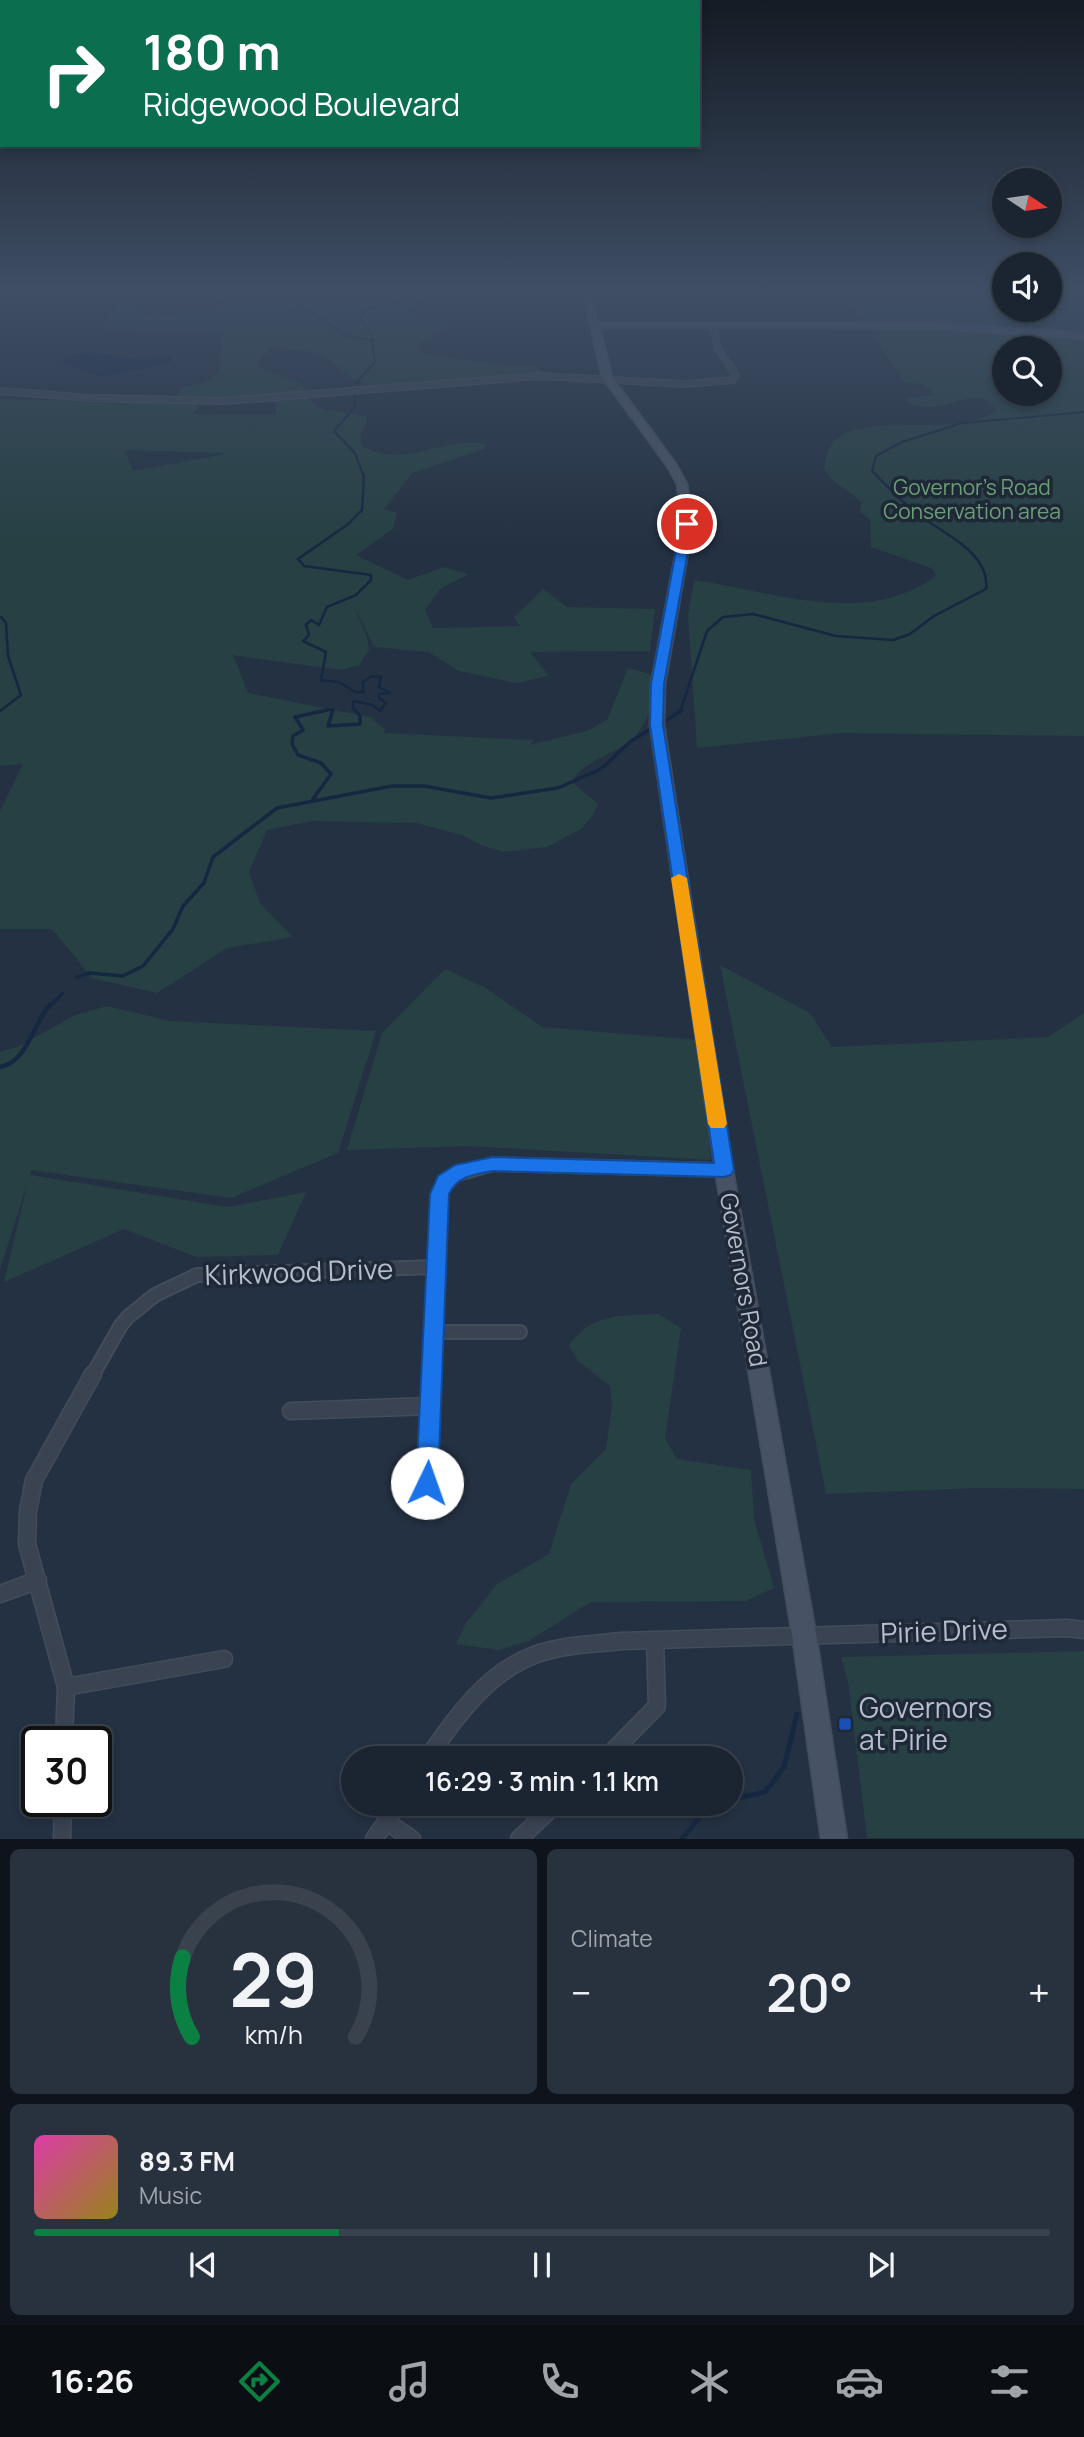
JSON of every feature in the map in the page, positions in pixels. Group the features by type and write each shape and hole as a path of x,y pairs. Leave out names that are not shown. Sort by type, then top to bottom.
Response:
{"main road":[{"name":"Governors Road","path":"607,377 667,457 682,484 687,524 658,684 657,725 724,1170 804,1634 834,1839"}],"street":[{"path":"0,391 91,398 224,401 541,376 722,382 735,378 734,375"},
{"path":"427,1483 439,1194 445,1181 462,1170 493,1164 724,1170"},
{"name":"Kirkwood Drive","path":"65,1726 66,1687 27,1544 28,1511 34,1480 121,1325 135,1309 165,1287 197,1275 435,1267"},
{"path":"434,1332 520,1332"},
{"path":"292,1411 431,1406"},
{"path":"0,1594 37,1580"},
{"name":"Pirie Drive","path":"435,1746 460,1712 498,1674 549,1650 621,1641 655,1642 804,1634 1067,1628 1084,1630"},
{"path":"619,1746 657,1706 655,1642"},
{"path":"66,1687 224,1659"},
{"path":"374,1839 391,1816"},
{"path":"519,1839 543,1816"},
{"path":"62,1839 63,1817"},
{"path":"387,1822 412,1839"}],"green space":[{"path":"217,375 278,375 300,383 304,387 303,392 311,401 325,410 367,417 361,434 363,447 380,453 410,454 454,444 486,444 484,449 412,473 384,509 397,513 393,529 356,555 408,580 443,567 469,574 441,588 425,610 433,628 520,626 514,617 543,589 567,607 655,609 650,651 530,652 549,676 516,683 459,671 428,652 374,647 353,604 367,637 369,650 359,665 342,670 230,655 234,657 248,693 370,717 386,730 384,733 534,740 529,745 587,731 607,720 628,668 647,673 662,684 637,734 621,747 585,767 572,782 598,804 593,815 581,829 547,847 503,852 483,846 462,835 416,823 313,821 267,830 249,872 260,903 293,937 227,948 157,993 92,978 52,929 0,929 0,811 23,764 0,766 0,399 201,403 193,414 276,415 275,402 176,398 182,388","holes":["125,450 225,453 133,471"]},
{"path":"348,375 513,375 376,388"},
{"name":"Governor's Road Conservation area","path":"900,375 992,375 992,404 976,398 933,407 905,402 907,398 935,395 923,385 905,382"},
{"name":"Governor's Road Conservation area","path":"1062,375 1084,375 1084,736 842,733 697,748 688,615 694,580 777,596 834,603 888,598 929,581 936,574 931,568 871,547 870,520 860,511 862,502 831,479 824,469 828,452 833,443 847,433 866,428 959,423 980,419 997,410 994,406 1062,406"},
{"path":"720,965 810,1013 832,1047 1048,1037 1084,1013 1084,1489 978,1488 826,1494"},
{"path":"445,969 484,987 542,1027 697,1040 711,1160 468,1146 347,1150 382,1033"},
{"path":"107,1006 170,1021 376,1031 338,1153 231,1198 31,1170 30,1175 228,1207 306,1192 278,1255 196,1257 124,1229 4,1282 27,1185 0,1269 0,1052 18,1047 75,1015"},
{"path":"658,1314 681,1328 665,1438 677,1459 751,1470 754,1519 774,1588 746,1601 591,1602 528,1641 498,1650 456,1644 466,1623 497,1584 549,1554 571,1484 606,1449 612,1406 610,1386 578,1361 569,1346 578,1335 597,1321 620,1316"},
{"path":"1084,1651 1084,1838 867,1838 848,1681 841,1657"}],"waterway":[{"path":"363,375 355,384 355,407 334,431 355,453 364,477"},
{"path":"680,711 707,631 723,617 753,614 836,636 893,640 910,634 934,616 986,589 981,564 972,554 962,544 916,513 872,471 876,456 902,442 962,423 1084,412"},
{"path":"355,710 353,701 373,705 380,711 386,703 379,698 379,694 390,693 379,687 381,677 372,676 363,682 363,692 355,692 339,682 321,680 326,652 303,641 309,635 306,625 311,620 319,625 327,607 356,595 371,580 371,575 304,566 298,559 347,525 362,510 364,477"},
{"path":"0,711 21,695 8,656 6,623 1,617"},
{"path":"313,799 331,774 321,763 298,755 292,744 293,736 303,730 295,717 327,710"},
{"path":"318,712 333,710"},
{"path":"333,710 328,726 360,724 360,716 355,710"},
{"path":"664,722 680,711"},
{"path":"77,977 90,973 123,976 143,966 173,929 183,906 204,883 213,857 277,808 392,786 424,786 491,798 558,788 601,769 631,741 649,730"},
{"path":"49,1007 63,993"},
{"path":"0,1067 9,1064 24,1050 50,1005"},
{"path":"743,1797 765,1792 784,1767 797,1714"},
{"path":"682,1839 700,1816"}],"slow traffic":[{"path":"679,878 718,1124"}],"place":[{"name":"Governors at Pirie","path":"845,1724"}],"route":[{"path":"427,1483 439,1194 445,1181 462,1170 493,1164 724,1170 657,725 658,684 665,635 687,524"}]}
